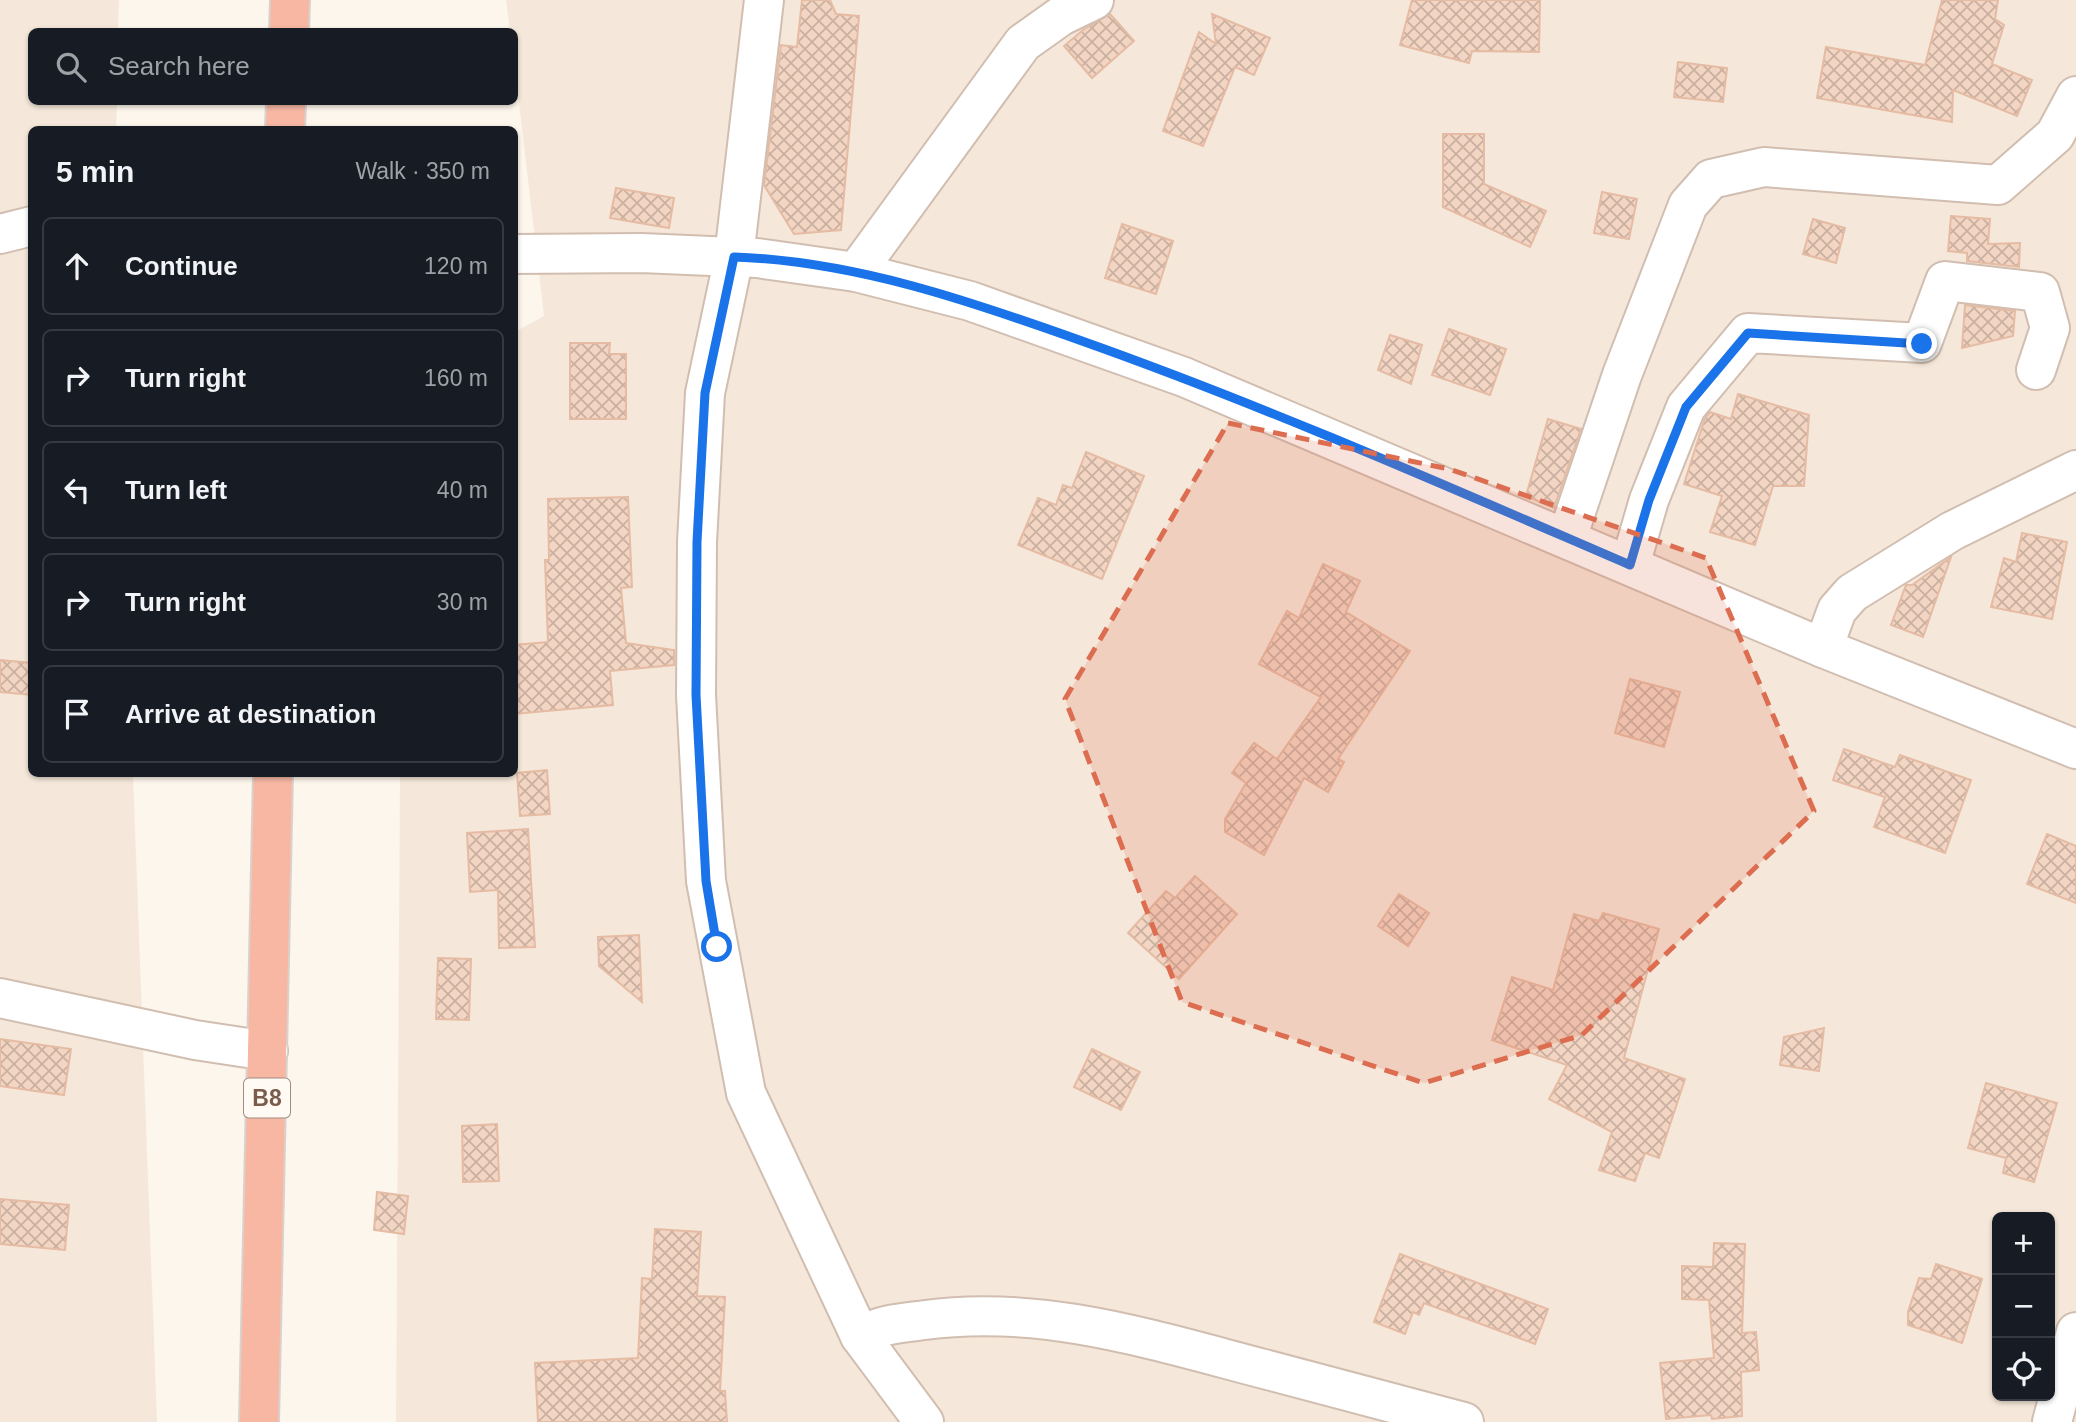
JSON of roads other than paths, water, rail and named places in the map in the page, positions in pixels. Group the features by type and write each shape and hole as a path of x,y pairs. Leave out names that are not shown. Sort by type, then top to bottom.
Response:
{"highway":[{"path":"289,28 290,0"},
{"path":"285,126 286,105"},
{"name":"B8","path":"259,1422 273,777"}],"street":[{"path":"764,0 734,257 705,393 697,542 696,695 706,881 746,1093 860,1336 923,1422"},
{"path":"856,272 1023,43 1061,16 1094,0"},
{"path":"1567,538 1622,375 1688,205 1711,179 1764,167 1998,185 2055,135 2076,96"},
{"path":"0,206 28,212"},
{"path":"0,234 28,227"},
{"path":"518,254 641,253 734,257 856,272 970,301 1184,377 1824,648 2076,749"},
{"path":"1630,565 1649,500 1686,407 1748,333 1922,344 1945,281 2040,292 2050,328 2036,370"},
{"path":"1824,648 1833,617 1852,593 1952,531 2076,470"},
{"path":"0,998 195,1040 268,1052"},
{"path":"860,1336 877,1326 948,1317 1000,1315 1063,1321 1121,1331 1464,1422"},
{"path":"2052,1422 2076,1332"}]}
